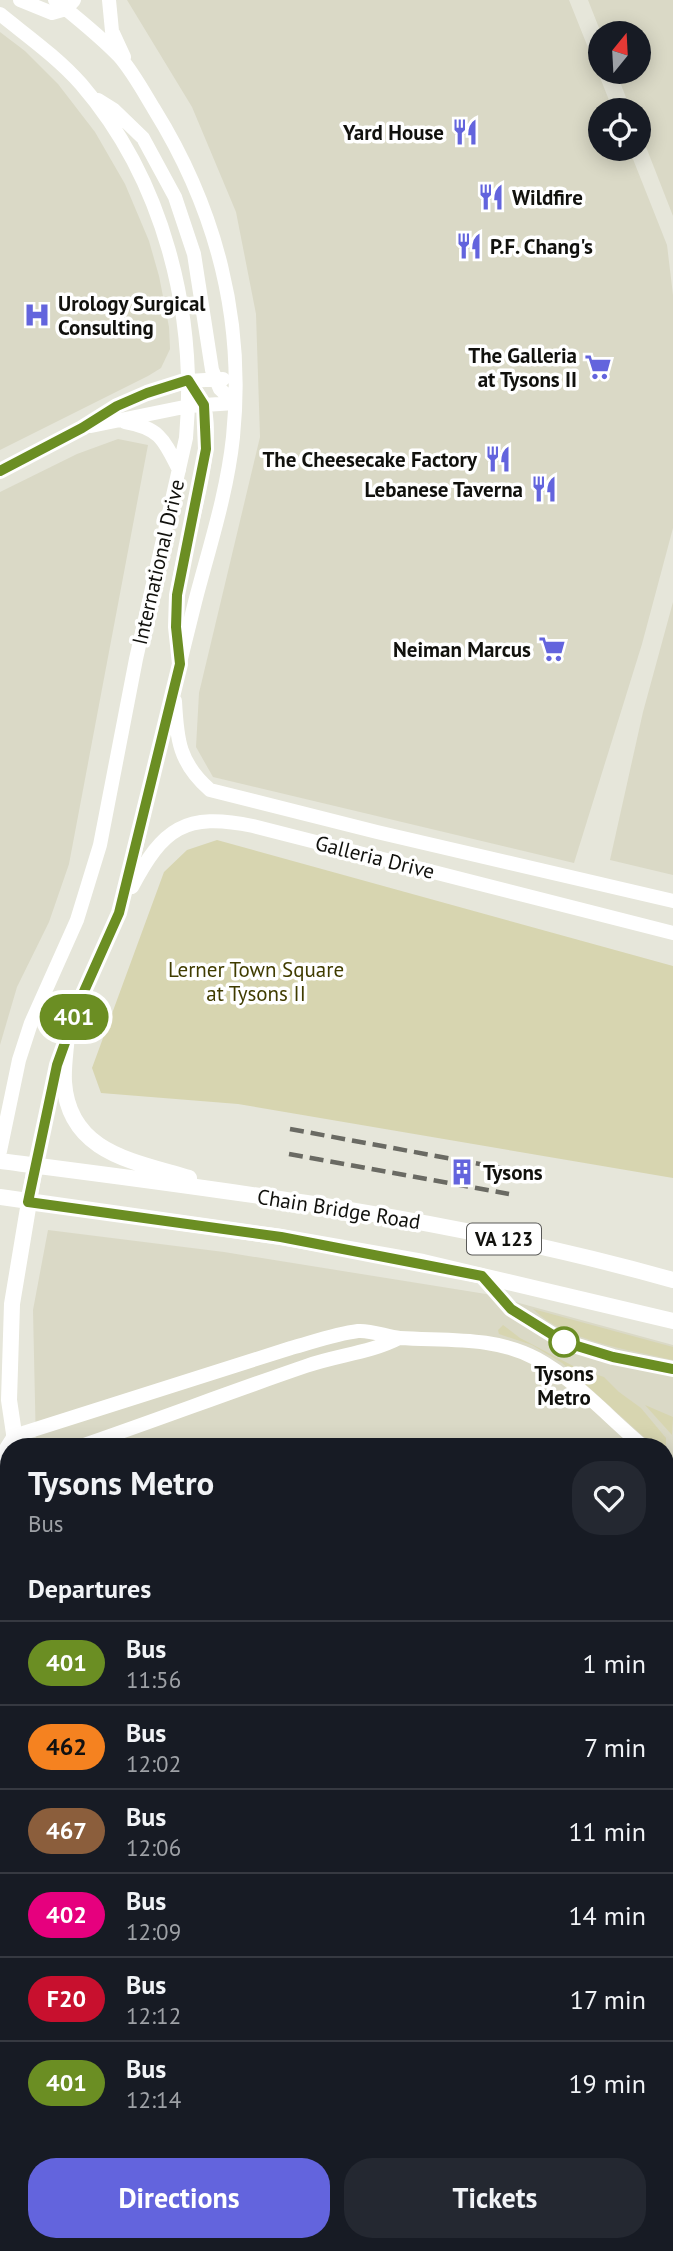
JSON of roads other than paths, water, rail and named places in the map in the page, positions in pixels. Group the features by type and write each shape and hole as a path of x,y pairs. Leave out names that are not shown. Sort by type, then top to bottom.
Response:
{"main road":[{"path":"14,1438 9,1400 9,1343 12,1304 35,1166 57,1065 67,1034 119,913 228,471 235,403 229,304 222,266 211,227 193,181 166,130 119,57 65,3 52,13 38,4 20,0"},
{"path":"109,0 112,31 132,74"},
{"path":"14,25 38,4"},
{"name":"International Drive","path":"0,14 55,59 88,93 132,159 165,237 183,310 188,347 186,438 141,638 104,828 77,920 31,1023 12,1091 0,1151"},
{"path":"88,93 114,110 143,138 175,197 194,254 207,348 215,379 220,390 235,403"},
{"path":"0,471 82,428 117,406 147,393 188,380 235,378"},
{"path":"180,664 176,627 177,595 206,449 204,405 188,380"},
{"path":"82,428 188,407 235,403"},
{"path":"117,421 142,425 155,431 162,438 179,470"},
{"name":"Galleria Drive","path":"175,686 180,750 198,779 210,790 673,901"},
{"name":"Galleria Drive","path":"119,913 151,853 161,841 184,827 214,820 253,827 673,933"},
{"path":"67,1034 64,1081 67,1105 72,1118 92,1143 141,1164 235,1192"},
{"name":"Chain Bridge Road","path":"0,1161 235,1192 404,1219 604,1261 673,1280"},
{"name":"Chain Bridge Road","path":"0,1197 281,1237 423,1262 673,1321"},
{"path":"604,1261 673,1274"},
{"path":"26,1438 204,1376 337,1335 362,1331 399,1338 448,1338 514,1349 566,1378 634,1438"},
{"path":"103,1438 310,1364 379,1348 399,1338"}],"street":[{"path":"0,1109 12,1091"}],"railway":[{"path":"290,1129 512,1170"},
{"path":"289,1154 509,1194"}],"place":[{"name":"Yard House","path":"465,132"},
{"name":"Wildfire","path":"491,197"},
{"name":"P.F. Chang's","path":"469,246"},
{"name":"Urology Surgical Consulting","path":"37,315"},
{"name":"The Galleria at Tysons II","path":"598,367"},
{"name":"The Cheesecake Factory","path":"498,459"},
{"name":"Lebanese Taverna","path":"544,489"},
{"name":"Neiman Marcus","path":"552,649"},
{"name":"Tysons","path":"462,1172"},
{"name":"Tysons Metro","path":"564,1342"}],"park label":[{"name":"Lerner Town Square at Tysons II","path":"256,981"}]}
